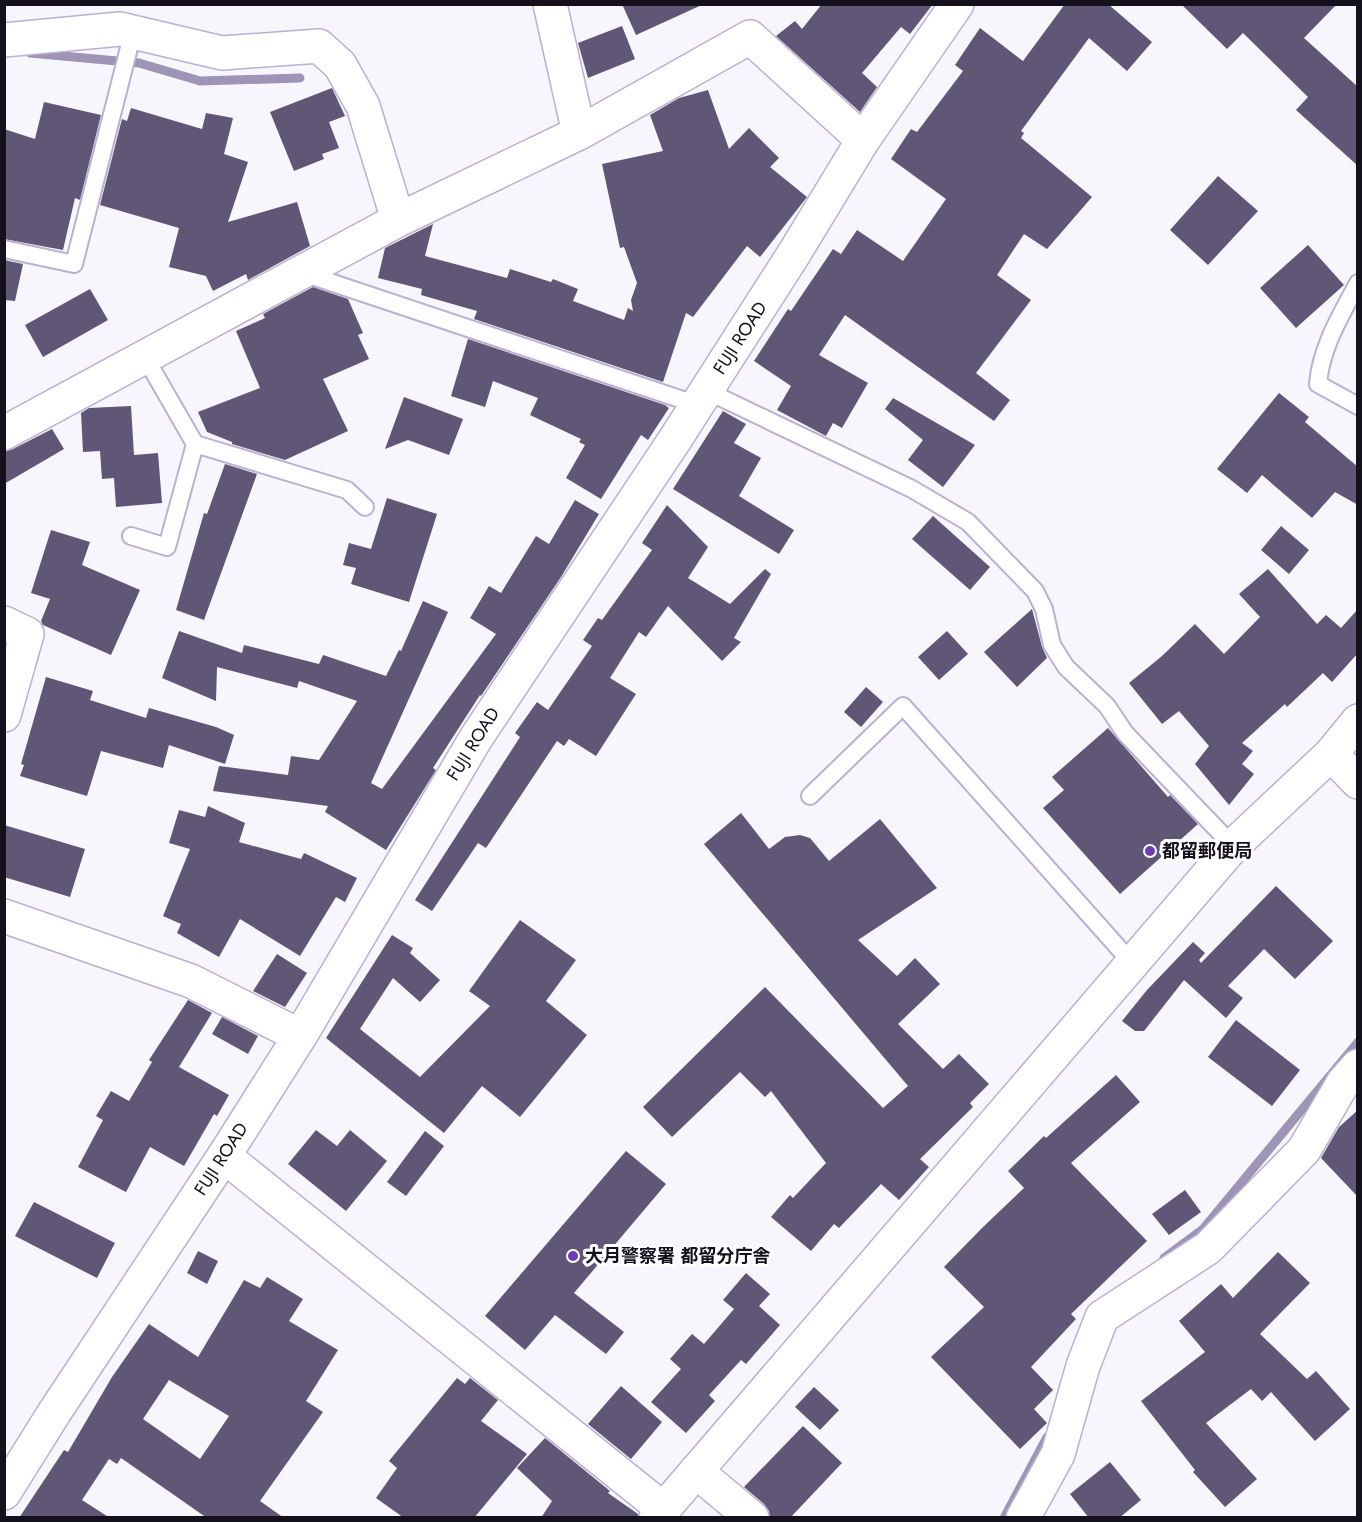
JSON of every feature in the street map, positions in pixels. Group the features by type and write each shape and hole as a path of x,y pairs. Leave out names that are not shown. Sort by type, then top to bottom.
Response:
{"main road":[{"path":"550,4 579,133"},
{"name":"FUJI ROAD","path":"4,1493 300,1036 476,738 702,398 863,140 957,4"},
{"path":"4,40 120,29 222,52 319,46 340,65 363,106 398,220"},
{"path":"4,433 398,220 579,133 750,37 863,140"},
{"path":"4,623 27,634 4,715"},
{"path":"224,1156 660,1513 1233,846 1330,754 1358,721"},
{"path":"1330,754 1358,782"},
{"path":"4,916 191,981 300,1036"},
{"path":"1023,1518 1058,1454 1083,1366 1102,1317 1208,1248 1304,1150 1343,1083 1358,1066"},
{"path":"696,1471 752,1518"}],"lane":[{"path":"4,249 74,264 133,32"},
{"path":"300,272 702,398 912,489 968,522 1035,591 1044,609 1052,645 1066,667 1107,706 1125,733 1233,846"},
{"path":"1358,282 1328,340 1319,366 1318,384 1358,406"},
{"path":"145,357 195,444 347,490 365,507"},
{"path":"131,537 167,547 195,444"},
{"path":"810,796 903,706 1132,963"}],"building":[{"path":"622,4 704,4 636,35"},
{"path":"822,4 933,4 910,34 901,27 862,73 877,87 860,112 776,36 795,21 802,29"},
{"path":"1065,4 1108,4 1152,42 1127,71 1089,38 1021,131 1024,133 1021,138 1092,197 1047,249 1024,234 997,275 1031,300 976,373 1010,400 994,421 845,315 819,355 868,383 842,428 833,423 826,436 777,410 791,386 754,361 788,309 791,311 833,249 841,254 857,230 903,261 946,199 891,159 911,129 917,132 963,71 955,65 980,28 1023,61"},
{"path":"1181,4 1337,4 1304,38 1358,87 1358,166 1296,110 1308,97 1243,33 1227,49"},
{"path":"622,26 635,59 588,78 578,43"},
{"path":"332,88 345,116 329,122 339,148 322,154 324,159 294,171 270,112"},
{"path":"708,90 729,149 749,128 779,158 770,167 807,197 760,257 747,246 693,317 686,313 663,382 474,319 477,311 421,295 422,289 378,278 385,248 433,224 425,256 507,278 510,269 551,282 553,279 578,289 573,301 624,320 628,308 633,311 631,300 637,283 624,247 620,248 602,164 663,151 650,115 679,98"},
{"path":"44,102 101,115 80,200 75,198 63,250 4,239 4,129 35,139"},
{"path":"131,108 202,129 206,113 233,118 224,154 248,162 228,222 297,202 310,246 248,280 246,274 213,291 206,276 169,267 179,228 100,205 122,119 127,121"},
{"path":"1218,176 1258,211 1208,265 1170,230"},
{"path":"1308,245 1344,285 1296,328 1260,288"},
{"path":"4,260 23,264 15,301 4,300"},
{"path":"313,287 348,299 363,333 358,335 369,359 323,379 348,431 285,460 232,444 232,442 207,432 198,412 260,388 236,331 265,318 263,314"},
{"path":"90,289 108,320 43,357 25,325"},
{"path":"468,339 669,408 648,440 641,435 601,499 566,478 585,445 579,442 581,439 530,415 538,398 493,381 485,407 451,396"},
{"path":"1279,393 1309,417 1305,422 1358,467 1358,505 1335,492 1312,518 1262,475 1247,493 1217,469"},
{"path":"404,397 463,419 449,455 408,440 385,449"},
{"path":"893,398 975,445 943,487 908,460 923,440 885,409"},
{"path":"131,406 134,455 158,453 162,503 116,507 114,478 102,479 100,451 83,452 81,413 89,408"},
{"path":"723,411 746,424 734,443 761,458 739,496 794,530 779,554 673,489"},
{"path":"52,429 64,449 4,484 4,452"},
{"path":"225,464 257,474 204,620 176,610 204,513 207,514"},
{"path":"387,498 437,514 409,602 351,584 356,568 343,565 349,543 371,549"},
{"path":"575,500 599,514 561,577 433,768 436,770 386,850 325,812 328,806 213,791 219,766 288,775 291,756 319,760 357,701 299,681 297,688 217,667 216,701 162,678 179,631 242,653 244,645 319,664 323,655 386,676 399,650 401,651 423,601 448,612 371,783 382,789 496,634 470,618 489,586 501,593 536,536 549,544"},
{"path":"667,505 708,547 688,578 730,604 765,569 771,574 734,638 741,642 722,661 668,606 646,637 639,632 610,678 636,694 596,756 569,739 564,746 557,741 486,848 478,843 432,911 415,900 520,737 515,733 537,702 548,710 592,646 583,640 598,618 602,620 652,550 642,543"},
{"path":"933,516 990,567 970,590 912,539"},
{"path":"1281,526 1309,550 1289,574 1261,550"},
{"path":"51,530 90,542 82,565 140,590 111,655 43,625 41,621 50,599 31,593"},
{"path":"1268,569 1317,624 1326,615 1341,628 1358,609 1358,653 1332,682 1323,673 1287,707 1285,704 1242,743 1253,751 1242,764 1254,774 1229,805 1195,764 1209,746 1179,711 1162,724 1129,683 1162,656 1195,624 1224,654 1260,617 1239,594"},
{"path":"1032,609 1047,658 1017,687 984,652"},
{"path":"947,631 968,654 939,680 918,657"},
{"path":"46,677 93,691 90,700 146,718 149,708 216,727 234,735 225,764 169,745 163,768 101,751 87,796 20,776 24,765 21,764"},
{"path":"866,687 883,702 861,727 844,712"},
{"path":"1108,728 1168,797 1170,795 1198,824 1120,894 1043,808 1064,790 1052,777"},
{"path":"208,806 245,823 239,842 301,859 304,853 357,878 345,902 336,897 300,956 240,919 219,957 177,933 181,924 163,916 190,849 169,843 179,810 205,817"},
{"path":"741,813 769,849 785,837 800,835 810,838 829,861 880,819 937,888 858,940 897,976 915,958 940,984 898,1024 943,1069 959,1054 989,1084 970,1103 973,1107 920,1159 929,1167 899,1200 881,1184 839,1228 834,1224 811,1251 771,1217 790,1195 793,1198 826,1163 771,1091 765,1097 740,1072 672,1137 643,1107 765,987 883,1108 908,1086 704,844"},
{"path":"4,825 85,849 70,897 4,877"},
{"path":"1276,886 1333,941 1295,979 1264,949 1228,986 1243,998 1226,1018 1184,980 1144,1031 1135,1031 1122,1021 1147,990 1193,942 1205,953 1199,960 1201,963"},
{"path":"520,920 576,960 546,1001 587,1035 520,1117 482,1086 444,1133 326,1038 392,935 413,948 410,953 440,980 420,1002 393,978 360,1029 420,1077 490,1006 469,991"},
{"path":"277,954 307,973 285,1007 253,991"},
{"path":"188,1000 212,1013 179,1067 229,1095 217,1116 214,1114 184,1166 150,1147 126,1192 78,1167 103,1120 96,1116 111,1091 129,1101 152,1062 149,1060"},
{"path":"222,1017 258,1036 248,1054 212,1034"},
{"path":"1236,1020 1300,1070 1272,1106 1208,1057"},
{"path":"1116,1075 1140,1102 1071,1163 1147,1241 1071,1314 1076,1319 1031,1367 1053,1390 1034,1409 1047,1423 1020,1449 931,1357 984,1307 944,1267 1024,1188 1008,1171 1044,1136 1046,1138"},
{"path":"1358,1110 1358,1197 1321,1158 1339,1127"},
{"path":"316,1130 337,1146 350,1130 387,1161 346,1211 288,1164"},
{"path":"425,1131 444,1146 406,1196 387,1182"},
{"path":"626,1151 666,1184 574,1293 624,1332 606,1354 555,1315 525,1350 485,1316"},
{"path":"1185,1190 1201,1212 1169,1235 1152,1214"},
{"path":"34,1202 115,1243 97,1278 15,1236"},
{"path":"198,1251 218,1261 207,1284 187,1273"},
{"path":"1278,1252 1310,1283 1260,1334 1307,1379 1316,1371 1350,1409 1315,1441 1271,1392 1262,1401 1251,1389 1206,1423 1257,1479 1225,1507 1193,1472 1195,1470 1141,1401 1205,1352 1179,1321 1221,1284 1233,1298"},
{"path":"746,1273 770,1294 759,1306 780,1325 746,1364 741,1360 709,1395 715,1401 686,1433 651,1402 681,1369 670,1359 692,1334 704,1344 734,1309 723,1300"},
{"path":"267,1277 303,1299 289,1321 338,1350 306,1401 323,1412 260,1501 284,1518 207,1518 121,1458 117,1464 109,1459 82,1500 110,1518 19,1518 64,1450 68,1452 112,1377 149,1324 198,1357 244,1280 260,1288","holes":["169,1380 229,1416 200,1459 143,1419"]},
{"path":"457,1378 465,1384 470,1378 498,1400 481,1421 527,1454 474,1518 404,1518 376,1498 397,1468 389,1461"},
{"path":"621,1386 662,1422 631,1459 588,1424"},
{"path":"814,1387 839,1410 820,1430 795,1407"},
{"path":"803,1426 842,1463 790,1518 770,1518 769,1511 764,1504 744,1487"},
{"path":"545,1438 610,1491 608,1493 638,1514 638,1518 541,1518 552,1501 517,1468"},
{"path":"1110,1462 1141,1500 1119,1518 1089,1518 1070,1494"}],"waterway":[{"path":"30,53 139,63 200,81 300,78"},
{"path":"1164,1258 1203,1229 1358,1042"},
{"path":"1004,1518 1047,1437"}],"place":[{"name":"都留郵便局","path":"1150,851"},
{"name":"大月警察署 都留分庁舎","path":"573,1256"}]}
